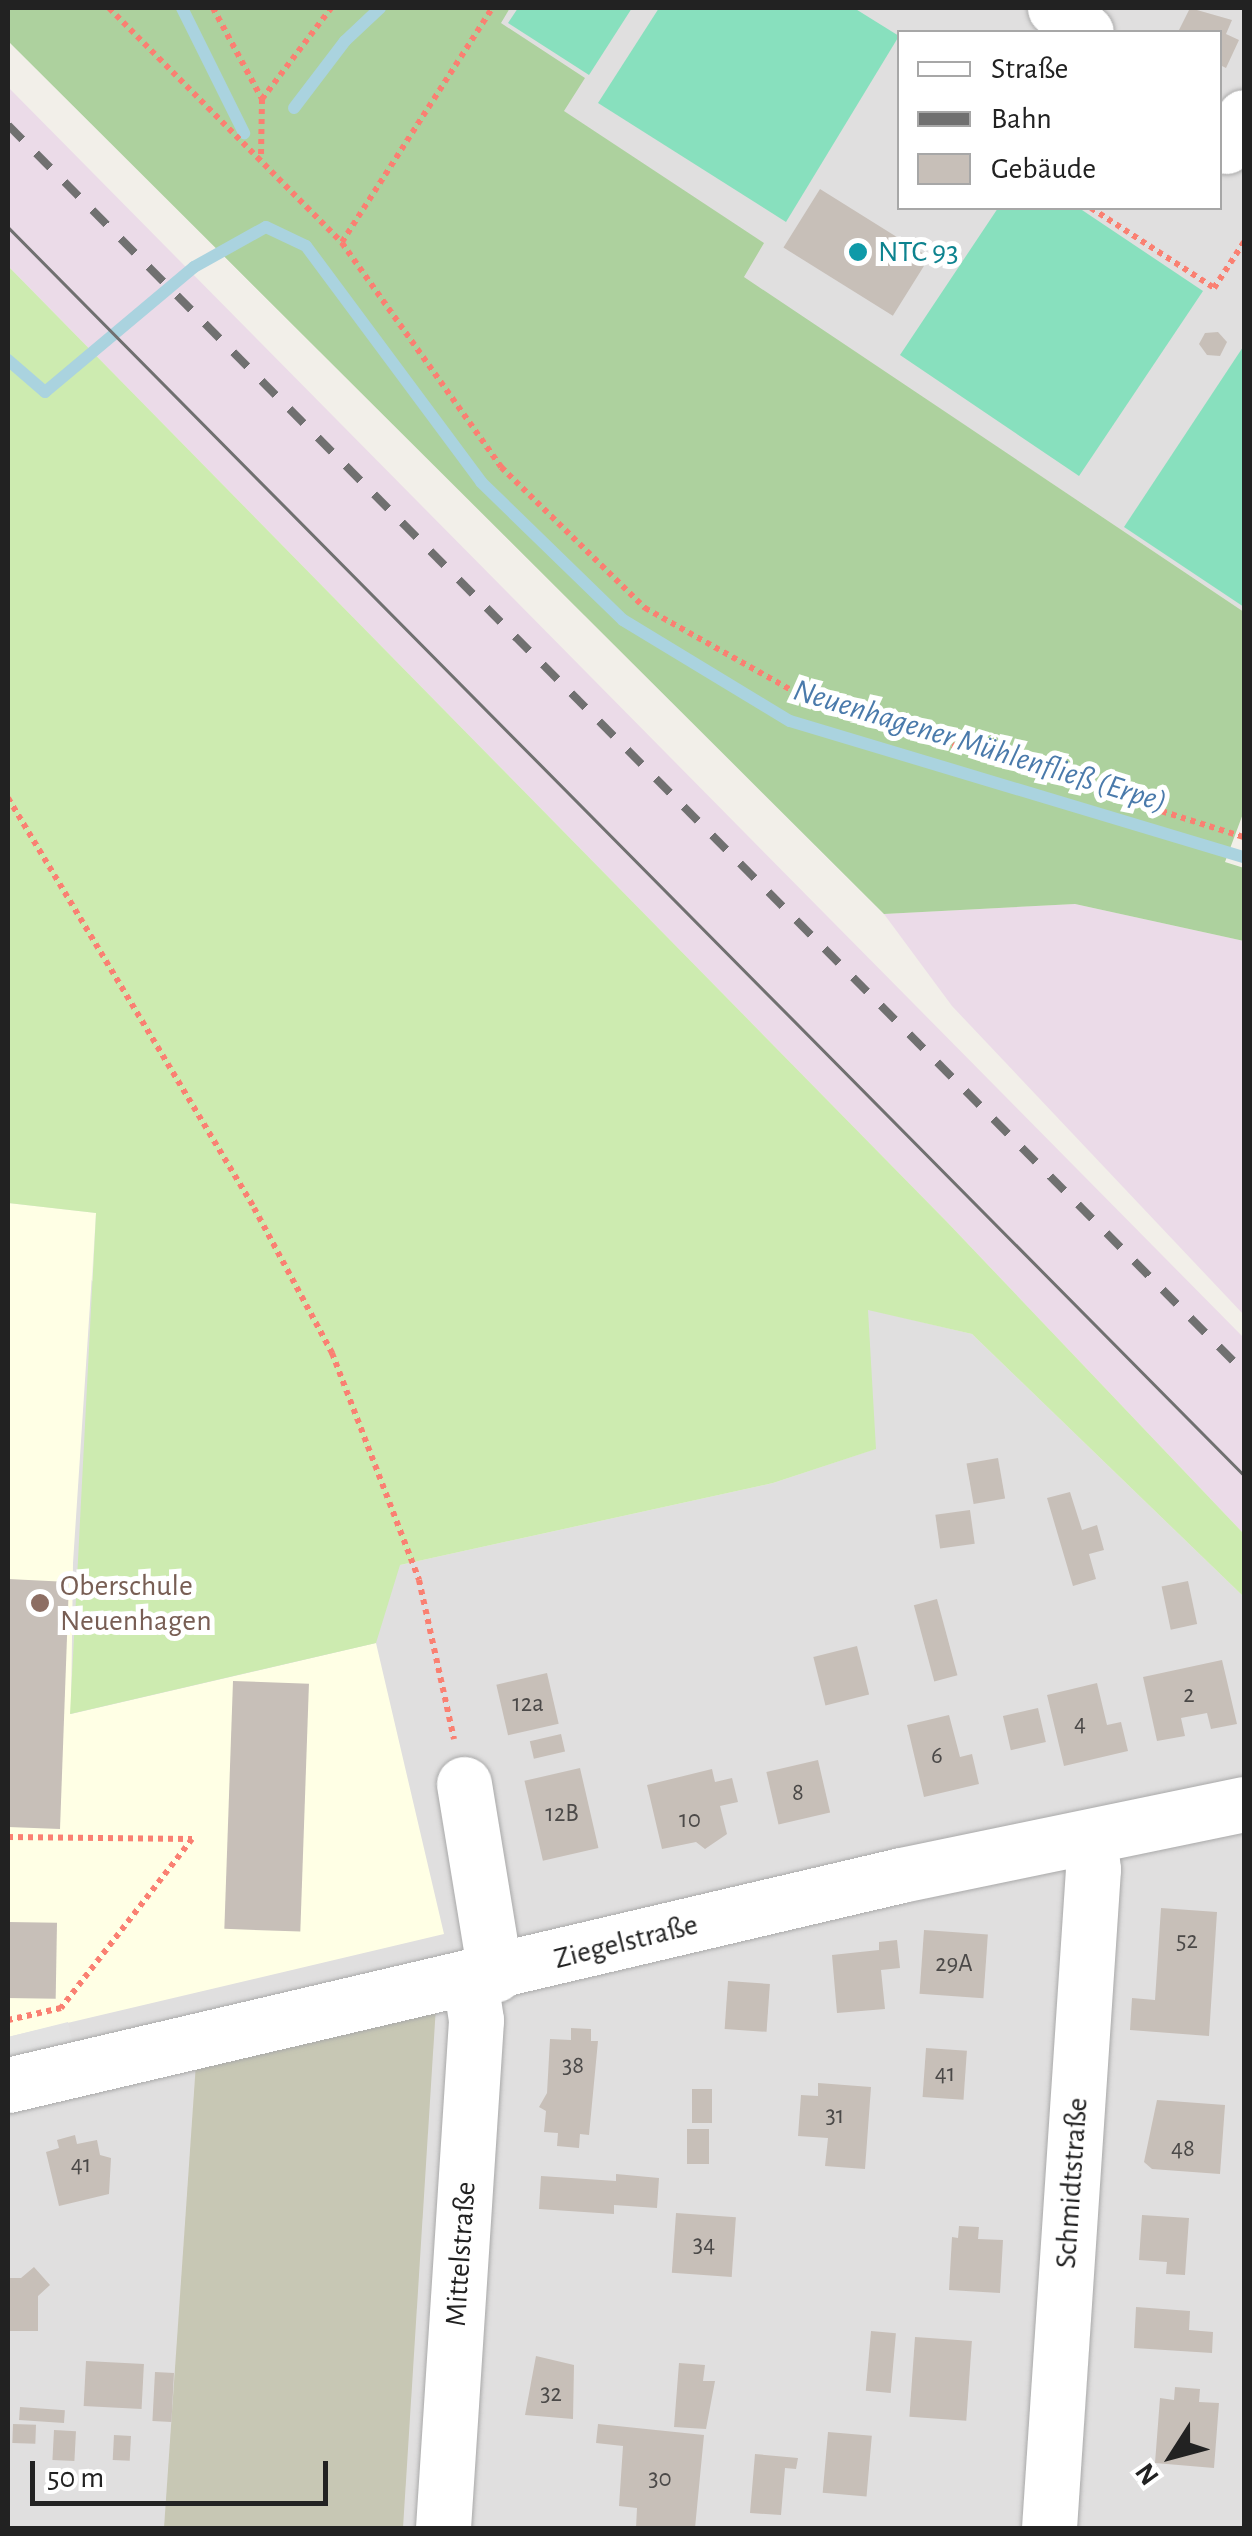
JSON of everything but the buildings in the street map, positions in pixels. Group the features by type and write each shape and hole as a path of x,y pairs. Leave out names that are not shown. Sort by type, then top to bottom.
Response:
{"street":[{"path":"1055,8 1083,30"},
{"name":"Mittelstraße","path":"443,2528 476,2020 483,1977 464,1784"},
{"name":"Ziegelstraße","path":"8,2085 483,1977 901,1876 1244,1804"},
{"name":"Schmidtstraße","path":"1049,2528 1093,1868 1089,1838"}],"path":[{"path":"110,8 229,131 261,155 342,243 502,467 645,608 810,700 1244,837"},
{"path":"213,8 262,99 261,155"},
{"path":"262,99 331,8"},
{"path":"342,243 492,8"},
{"path":"1094,210 1214,288 1244,242"},
{"path":"8,798 254,1208 332,1354 420,1580 464,1784"},
{"path":"8,1837 192,1839 60,2008 8,2020"}],"shaded area":[{"path":"510,8 1244,8 1244,612 743,277 763,243 563,111 500,23"},
{"path":"8,87 1244,1338 1244,1534 948,1223 8,266"},
{"path":"1075,904 1244,941 1244,1315 952,1006 884,914"},
{"path":"8,1203 400,1565 773,1483 875,1449 867,1309 972,1334 1244,1597 1244,2528 8,2528"},
{"name":"Oberschule Neuenhagen","path":"8,1203 96,1213 73,1563 71,1714 376,1643 444,1934 8,2037"},
{"path":"436,2006 403,2528 164,2528 196,2063"},
{"path":"68,2022 75,2055 8,2069 8,2037"}],"green space":[{"path":"8,8 510,8 501,23 585,78 564,111 764,243 744,277 1244,612 1244,811 1225,862 1244,868 1244,941 1075,904 884,914 8,41"},
{"path":"518,8 632,8 589,75 508,23"},
{"path":"659,8 854,8 897,35 786,222 598,103"},
{"path":"997,210 1082,210 1203,291 1079,476 900,355"},
{"path":"8,266 948,1223 1244,1534 1244,1597 972,1334 868,1310 876,1449 773,1483 400,1565 376,1643 70,1714 96,1213 8,1203"},
{"path":"1244,348 1244,607 1124,527"}],"waterway":[{"path":"182,8 244,133"},
{"path":"294,108 345,41 380,8"},
{"name":"Neuenhagener Mühlenfließ (Erpe)","path":"8,360 45,392 194,267 266,227 306,246 481,482 623,620 790,721 1244,857"}],"tram line":[{"path":"8,227 1244,1475"}],"railway":[{"path":"8,125 1244,1372"}],"place":[{"name":"NTC 93","path":"858,252"},
{"name":"Oberschule Neuenhagen","path":"40,1603"}]}
